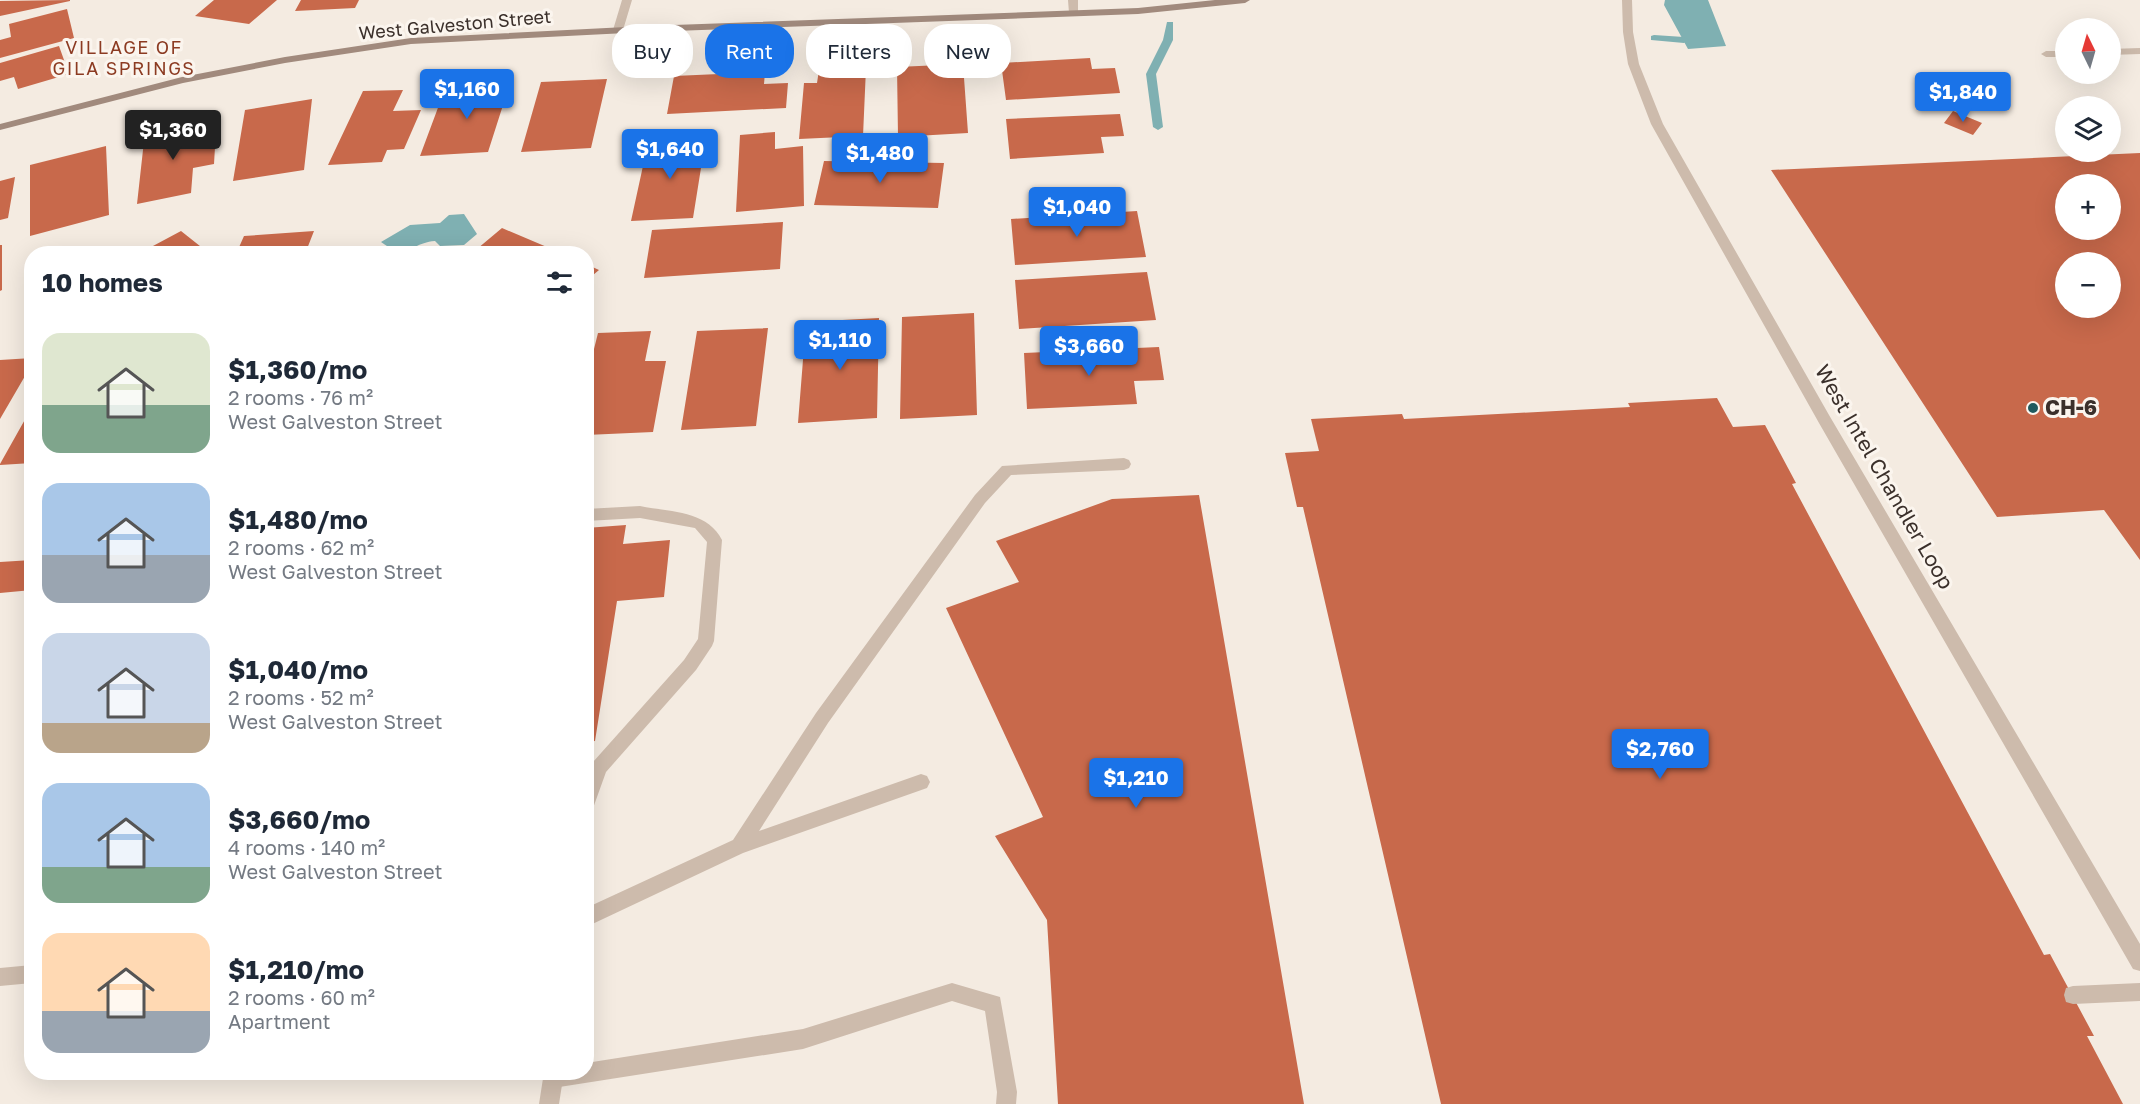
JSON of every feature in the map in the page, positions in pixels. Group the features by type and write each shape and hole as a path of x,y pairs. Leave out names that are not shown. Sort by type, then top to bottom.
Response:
{"street":[{"path":"620,24 627,0"},
{"path":"1073,0 1074,13"},
{"name":"West Galveston Street","path":"693,27 1138,11 1245,0"},
{"name":"West Intel Chandler Loop","path":"1627,0 1631,54 1642,92 1657,124 1842,449 2140,962"},
{"name":"West Galveston Street","path":"0,127 182,80 332,52 411,41 612,30"},
{"path":"2121,52 2140,51"},
{"path":"2046,54 2055,54"},
{"path":"740,846 822,718 980,499 1007,470 1124,464"},
{"path":"594,515 640,512 699,523 715,540 706,641 690,665 600,768 594,784"},
{"path":"594,914 740,846 921,782"},
{"path":"0,977 24,975"},
{"path":"594,1069 803,1039 952,992 993,1004 1008,1092 1006,1104"},
{"path":"2073,995 2140,992"},
{"path":"549,1104 552,1080"}],"water":[{"path":"1665,0 1708,0 1726,46 1688,49 1664,5"},
{"path":"464,214 477,234 464,245 440,246 435,241 417,246 387,246 381,242 410,225 440,223 449,215"}],"building":[{"path":"214,0 277,0 249,24 195,16"},
{"path":"301,0 359,0 355,8 295,11"},
{"path":"0,1 70,1 0,16"},
{"path":"67,9 74,38 0,58 0,40 11,37 9,24"},
{"path":"59,46 69,74 18,89 14,77 0,81 0,63"},
{"path":"1090,58 1092,69 1115,68 1120,93 1006,100 1003,78 1011,78 1011,62"},
{"path":"912,66 924,66 924,78 964,78 968,133 898,137 897,78 912,78"},
{"path":"693,75 705,75 705,78 764,78 764,84 788,83 786,108 667,114 674,78 693,78"},
{"path":"818,78 866,78 863,136 799,139 804,83 817,83"},
{"path":"607,79 591,148 521,152 541,82"},
{"path":"511,80 488,152 420,156 442,97 458,96 463,83"},
{"path":"403,90 393,111 421,110 404,149 387,150 382,162 328,165 363,91"},
{"path":"312,99 304,170 233,181 245,110"},
{"path":"1953,111 1982,123 1973,135 1944,123"},
{"path":"1120,114 1124,136 1101,137 1104,153 1010,159 1006,119"},
{"path":"195,122 194,135 216,130 214,164 193,168 191,193 137,204 145,132"},
{"path":"775,132 775,149 803,146 804,206 736,212 740,135"},
{"path":"711,140 706,167 701,168 693,218 631,221 648,143"},
{"path":"106,146 109,215 30,236 30,165"},
{"name":"CH-6","path":"2140,153 2140,560 2104,510 1997,517 1771,170 2055,157 2055,162 2121,162 2121,154"},
{"path":"824,161 944,163 938,208 814,205"},
{"path":"15,177 8,218 0,220 0,181"},
{"path":"1137,211 1146,257 1015,265 1011,219"},
{"path":"783,222 780,269 644,278 652,230"},
{"path":"502,228 544,246 481,246"},
{"path":"181,231 200,246 153,246"},
{"path":"314,231 308,246 240,246 244,236"},
{"path":"0,245 2,245 2,290 0,291"},
{"path":"1147,272 1156,320 1019,329 1015,280"},
{"path":"974,313 977,415 900,419 902,317"},
{"path":"879,318 877,418 798,423 806,322"},
{"path":"768,328 756,426 681,430 697,331"},
{"path":"651,331 645,361 666,361 653,432 594,435 594,349 598,333"},
{"path":"1159,347 1164,380 1134,381 1137,404 1027,409 1024,353"},
{"path":"24,358 24,378 0,419 0,360"},
{"path":"1717,398 1733,427 1765,425 1796,483 1792,484 2044,955 2050,954 2094,1036 2087,1036 2123,1104 1441,1104 1303,507 1297,507 1285,453 1319,451 1311,419 1402,414 1404,419 1630,407 1628,403"},
{"path":"24,421 24,464 0,464"},
{"path":"1199,495 1304,1104 1058,1104 1047,920 995,836 1043,817 946,608 1019,582 996,541 1112,499"},
{"path":"626,525 623,544 670,540 664,597 617,601 594,741 594,527"},
{"path":"24,560 24,591 0,593 0,562"}],"waterway":[{"path":"1158,127 1151,74 1155,61 1168,40 1170,24"},
{"path":"1654,38 1684,40"}],"place":[{"name":"CH-6","path":"2033,408"}],"district":[{"name":"VILLAGE OF GILA SPRINGS","path":"124,58"}]}
